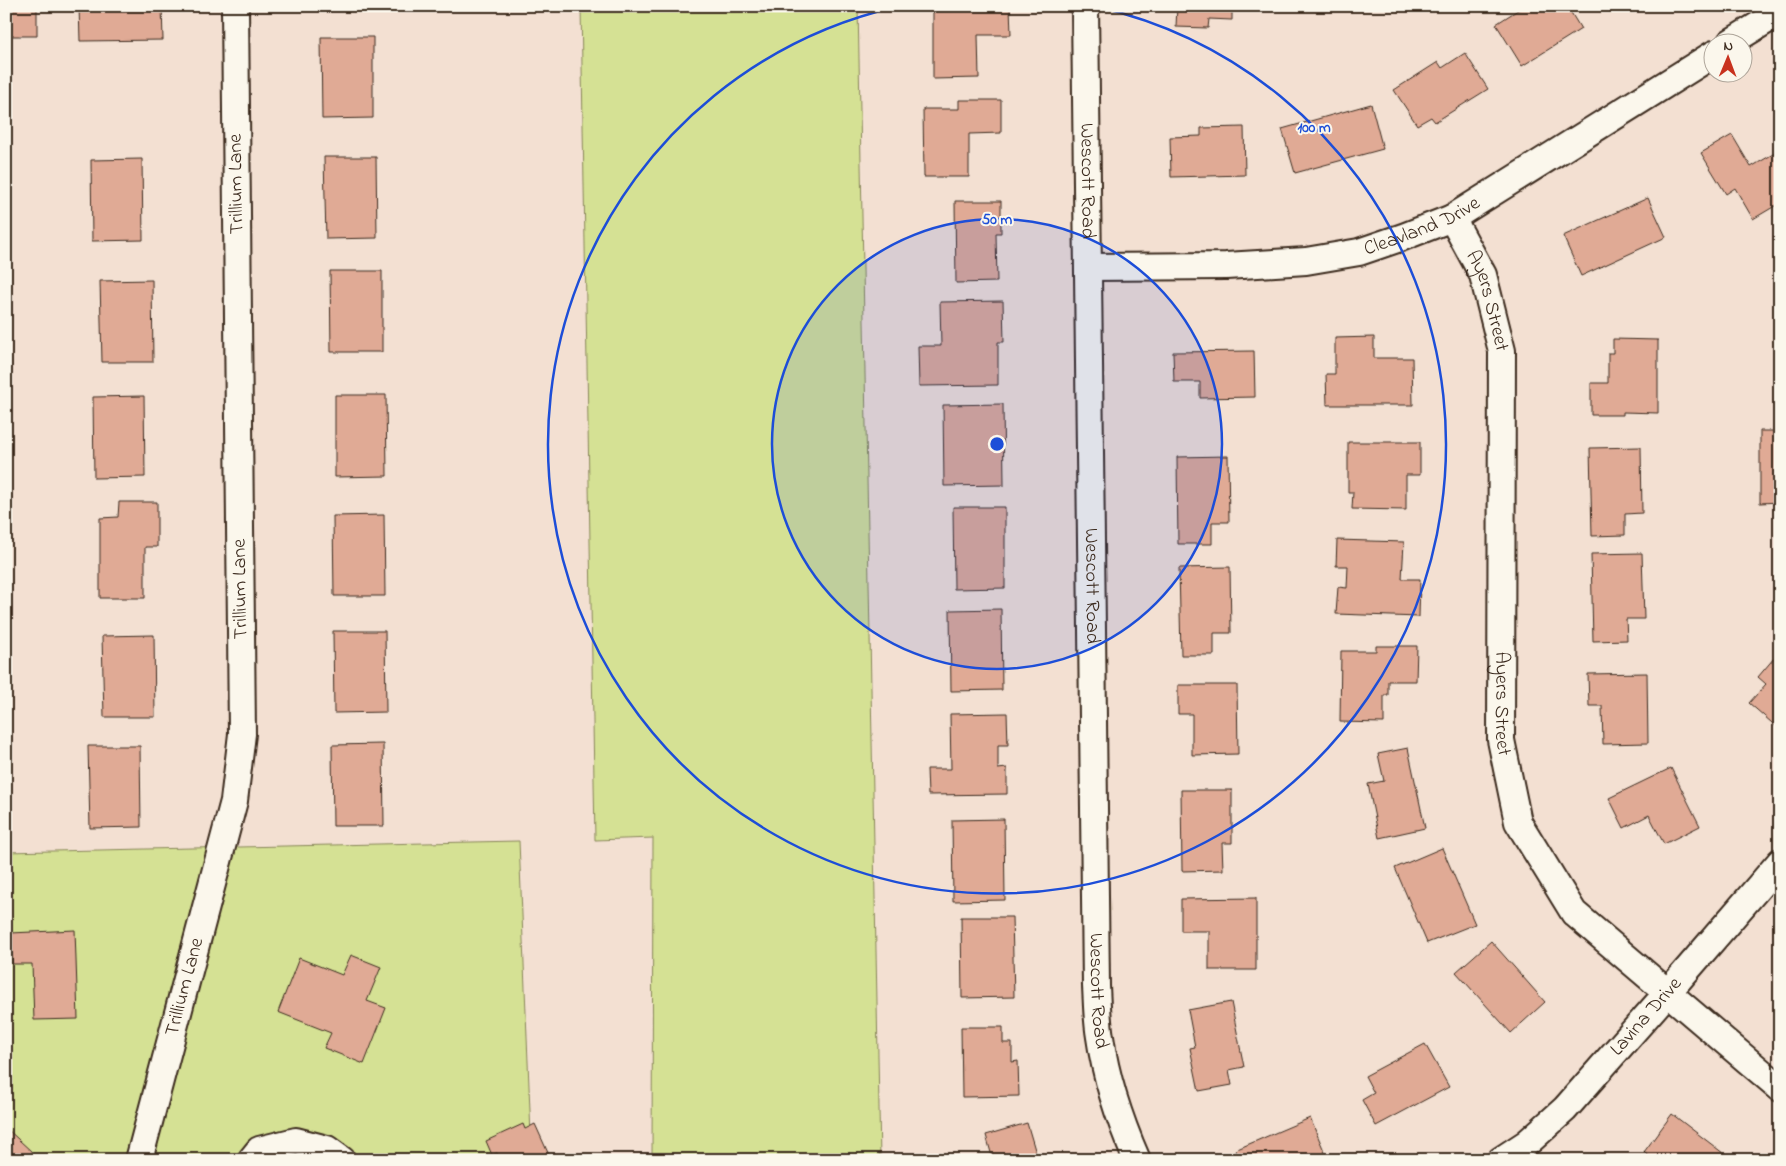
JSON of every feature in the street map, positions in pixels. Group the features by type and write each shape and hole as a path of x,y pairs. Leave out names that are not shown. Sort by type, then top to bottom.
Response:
{"street":[{"name":"Trillium Lane","path":"139,1160 234,801 242,734 235,6"},
{"name":"Wescott Road","path":"1085,6 1096,986 1100,1036 1109,1083 1123,1128 1138,1160"},
{"path":"1747,32 1780,12"},
{"name":"Cleavland Drive","path":"1088,267 1226,266 1306,261 1359,252 1403,238 1452,218 1704,60"},
{"name":"Ayers Street","path":"1452,218 1482,275 1502,351 1501,740 1518,822 1574,913 1780,1088"},
{"name":"Lavina Drive","path":"1501,1160 1527,1143 1565,1109 1780,862"},
{"path":"251,1160 259,1150 296,1141 327,1149 342,1160"}],"green space":[{"path":"581,6 858,6 880,1160 652,1160 653,838 595,840"},
{"path":"519,841 532,1160 6,1160 6,852"}],"building":[{"path":"6,6 37,6 37,36 6,36"},
{"path":"79,6 162,6 163,40 80,41"},
{"path":"968,6 1010,6 1011,35 978,35 979,78 933,79 933,11 968,10"},
{"path":"1177,6 1232,6 1232,20 1209,19 1208,28 1176,27"},
{"path":"1524,6 1567,6 1581,29 1522,66 1496,24"},
{"path":"321,37 373,37 373,118 322,119"},
{"path":"1465,53 1488,89 1435,122 1431,117 1417,125 1394,90 1438,62 1442,68"},
{"path":"959,100 1001,100 1001,133 969,134 969,177 924,177 923,109 959,109"},
{"path":"1371,104 1383,149 1295,173 1282,129"},
{"path":"1244,127 1245,175 1171,177 1170,137 1201,136 1201,128"},
{"path":"1732,135 1751,167 1780,150 1780,203 1753,219 1735,188 1726,194 1701,153"},
{"path":"324,157 376,157 377,238 326,239"},
{"path":"142,159 143,240 92,241 91,160"},
{"path":"1648,198 1666,237 1581,276 1563,236"},
{"path":"955,201 1001,201 1001,233 996,233 997,282 956,283"},
{"path":"330,271 382,271 382,352 331,352"},
{"path":"152,280 153,362 102,362 100,281"},
{"path":"1003,301 1004,342 998,342 998,385 919,386 918,346 941,346 940,302"},
{"path":"1374,337 1374,358 1412,358 1413,405 1327,405 1326,374 1335,374 1335,338"},
{"path":"1613,339 1658,340 1658,413 1623,412 1623,415 1591,415 1591,383 1608,383 1608,353 1613,353"},
{"path":"1254,351 1255,397 1200,398 1200,382 1174,382 1173,352"},
{"path":"335,395 386,395 387,476 335,477"},
{"path":"144,396 145,477 94,478 93,397"},
{"path":"1003,404 1004,485 944,486 943,405"},
{"path":"1760,431 1780,431 1780,502 1760,503"},
{"path":"1348,442 1420,442 1420,475 1406,475 1406,510 1352,509 1353,492 1348,492"},
{"path":"1641,447 1642,513 1625,514 1625,535 1592,536 1590,448"},
{"path":"1228,456 1229,522 1212,522 1212,544 1178,544 1177,457"},
{"path":"119,502 157,502 157,547 145,547 145,598 100,598 100,518 118,517"},
{"path":"953,507 1005,507 1005,588 954,589"},
{"path":"384,515 385,596 334,596 333,516"},
{"path":"1337,540 1404,542 1402,579 1420,579 1419,617 1336,614 1338,587 1347,588 1348,566 1336,566"},
{"path":"1642,553 1644,619 1626,619 1627,640 1593,641 1591,554"},
{"path":"1230,567 1231,633 1214,633 1214,655 1181,655 1179,568"},
{"path":"1001,609 1002,690 951,691 950,610"},
{"path":"333,631 385,631 386,712 334,713"},
{"path":"154,635 155,717 104,717 102,636"},
{"path":"1376,646 1417,646 1416,681 1388,681 1388,695 1384,695 1384,723 1340,722 1341,651 1376,651"},
{"path":"1780,651 1779,729 1749,703 1766,684 1758,677"},
{"path":"1647,673 1648,743 1603,744 1602,706 1589,706 1588,674"},
{"path":"1178,685 1237,685 1238,754 1192,755 1192,714 1178,714"},
{"path":"1007,713 1008,745 998,745 998,769 1007,768 1007,794 928,795 927,769 951,769 950,714"},
{"path":"383,744 384,826 333,826 332,745"},
{"path":"88,746 140,746 141,827 90,828"},
{"path":"1408,748 1425,828 1379,838 1368,784 1384,781 1378,754"},
{"path":"1671,768 1700,826 1664,844 1649,815 1624,828 1609,798"},
{"path":"1181,790 1232,790 1232,843 1222,843 1223,870 1182,871"},
{"path":"1004,819 1005,900 953,901 952,820"},
{"path":"1442,848 1475,924 1427,943 1395,868"},
{"path":"1256,898 1256,970 1209,970 1209,931 1181,931 1181,899"},
{"path":"961,917 1012,917 1014,997 962,998"},
{"path":"75,930 78,1019 34,1020 32,964 12,964 11,933"},
{"path":"1491,941 1545,1002 1511,1033 1456,972"},
{"path":"351,955 381,967 367,1001 386,1008 364,1064 324,1048 331,1033 278,1012 299,958 342,975"},
{"path":"1231,1002 1244,1067 1229,1070 1232,1085 1199,1091 1190,1048 1195,1047 1188,1010"},
{"path":"961,1027 1003,1027 1003,1043 1012,1043 1012,1062 1018,1061 1019,1096 962,1097"},
{"path":"1425,1044 1449,1087 1376,1126 1362,1100 1374,1093 1365,1076"},
{"path":"1672,1114 1732,1160 1654,1160 1644,1152"},
{"path":"1310,1118 1328,1160 1239,1160 1235,1150"},
{"path":"1027,1123 1038,1160 993,1160 986,1135"},
{"path":"523,1124 525,1129 535,1124 549,1155 538,1160 501,1160 497,1153 492,1155 486,1141"},
{"path":"6,1128 32,1152 26,1160 6,1160"}]}
